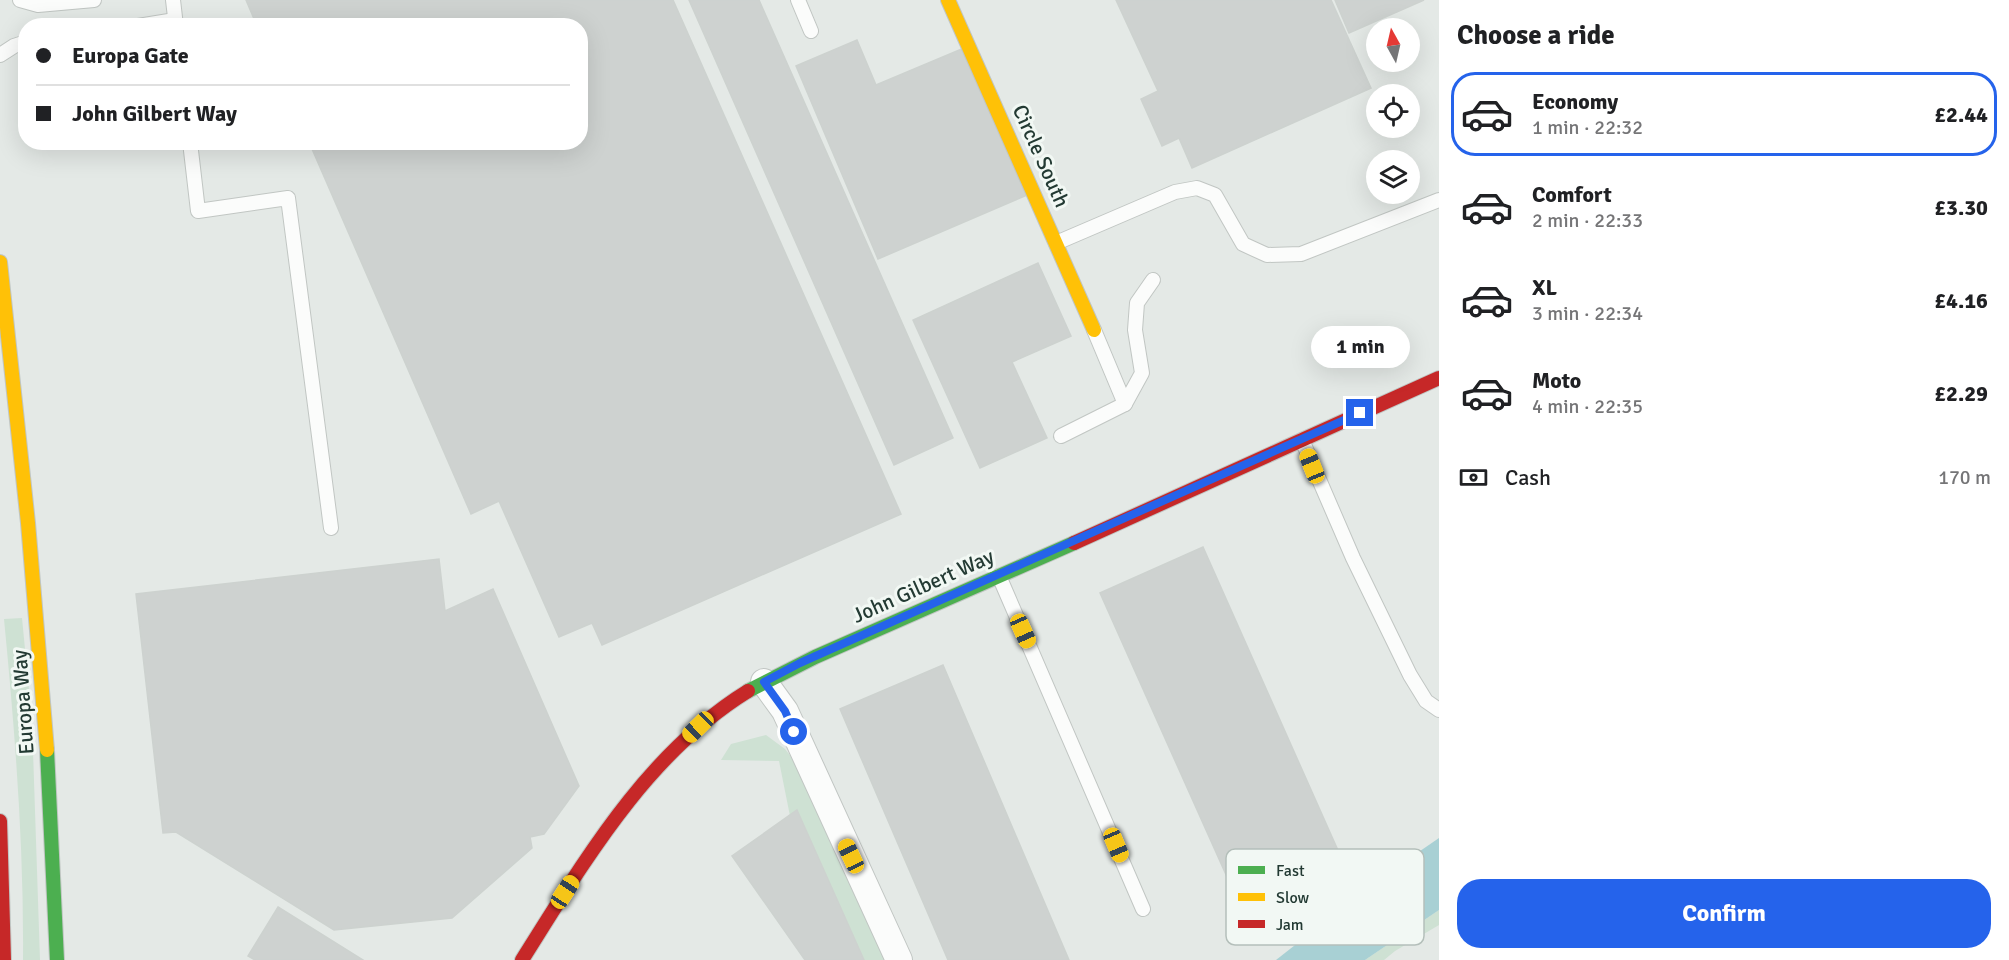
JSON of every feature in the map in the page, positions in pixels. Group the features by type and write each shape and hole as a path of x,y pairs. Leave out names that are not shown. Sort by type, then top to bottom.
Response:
{"street":[{"name":"Circle South","path":"948,0 1094,330"},
{"name":"Europa Way","path":"0,262 36,598 56,885 57,960"},
{"name":"John Gilbert Way","path":"522,960 603,834 665,759 698,727 734,699 800,663 1439,378"},
{"path":"9,516 27,514"},
{"path":"764,682 785,711 899,960"},
{"path":"0,821 4,960"}],"lane":[{"path":"20,0 38,5 94,0"},
{"path":"173,0 175,18"},
{"path":"798,0 811,31"},
{"path":"0,55 18,45"},
{"path":"191,150 198,211 288,198 331,528"},
{"path":"1056,243 1175,192 1197,188 1215,195 1243,243 1267,255 1301,254 1439,200"},
{"path":"1061,436 1125,404 1142,373 1135,330 1137,303 1153,280"},
{"path":"1094,330 1125,404"},
{"path":"1302,440 1353,558 1410,675 1426,701 1439,710"},
{"path":"999,576 1143,909"}],"green space":[{"path":"22,618 32,721 40,960 23,960 18,790 4,619"},
{"path":"766,735 785,749 797,764 885,960 864,960 790,816 779,761 721,760 731,744"},
{"path":"1439,910 1439,925 1424,934 1424,920"},
{"path":"1387,945 1405,945 1384,960 1365,960"}],"water":[{"path":"1439,838 1439,910 1424,920 1424,849"},
{"path":"1295,945 1387,945 1365,960 1276,960"}],"building":[{"path":"246,0 673,0 901,514 602,645 592,623 559,637 499,501 471,514 312,150 588,150 588,18 254,18"},
{"path":"689,0 759,0 953,438 894,465"},
{"path":"1116,0 1331,0 1369,84 1366,84 1366,90 1192,168 1179,138 1162,146 1141,99 1158,91"},
{"path":"1335,0 1424,0 1383,18 1366,18 1366,26 1349,33"},
{"path":"857,40 876,85 964,48 1027,195 878,259 796,66"},
{"path":"1038,263 1071,336 1012,362 1047,438 980,468 913,320"},
{"path":"1203,547 1337,849 1226,849 1226,875 1100,593"},
{"path":"439,559 445,611 493,589 579,786 544,834 530,837 532,848 452,918 334,930 176,832 163,833 136,594"},
{"path":"943,665 1069,960 948,960 840,709"},
{"path":"797,810 864,960 805,960 732,856"},
{"path":"278,907 363,960 255,960 248,956"}],"traffic: fast":[{"path":"748,691 815,657 1074,543"},
{"path":"47,750 57,960"}],"traffic: slow":[{"path":"948,0 1094,330"},
{"path":"0,262 28,523 47,750"}],"traffic: jam":[{"path":"1074,543 1439,378"},
{"path":"522,960 594,848 648,778 678,746 748,691"},
{"path":"0,821 4,960"}],"route":[{"path":"794,732 785,711 764,682 800,663 1360,413"}]}
